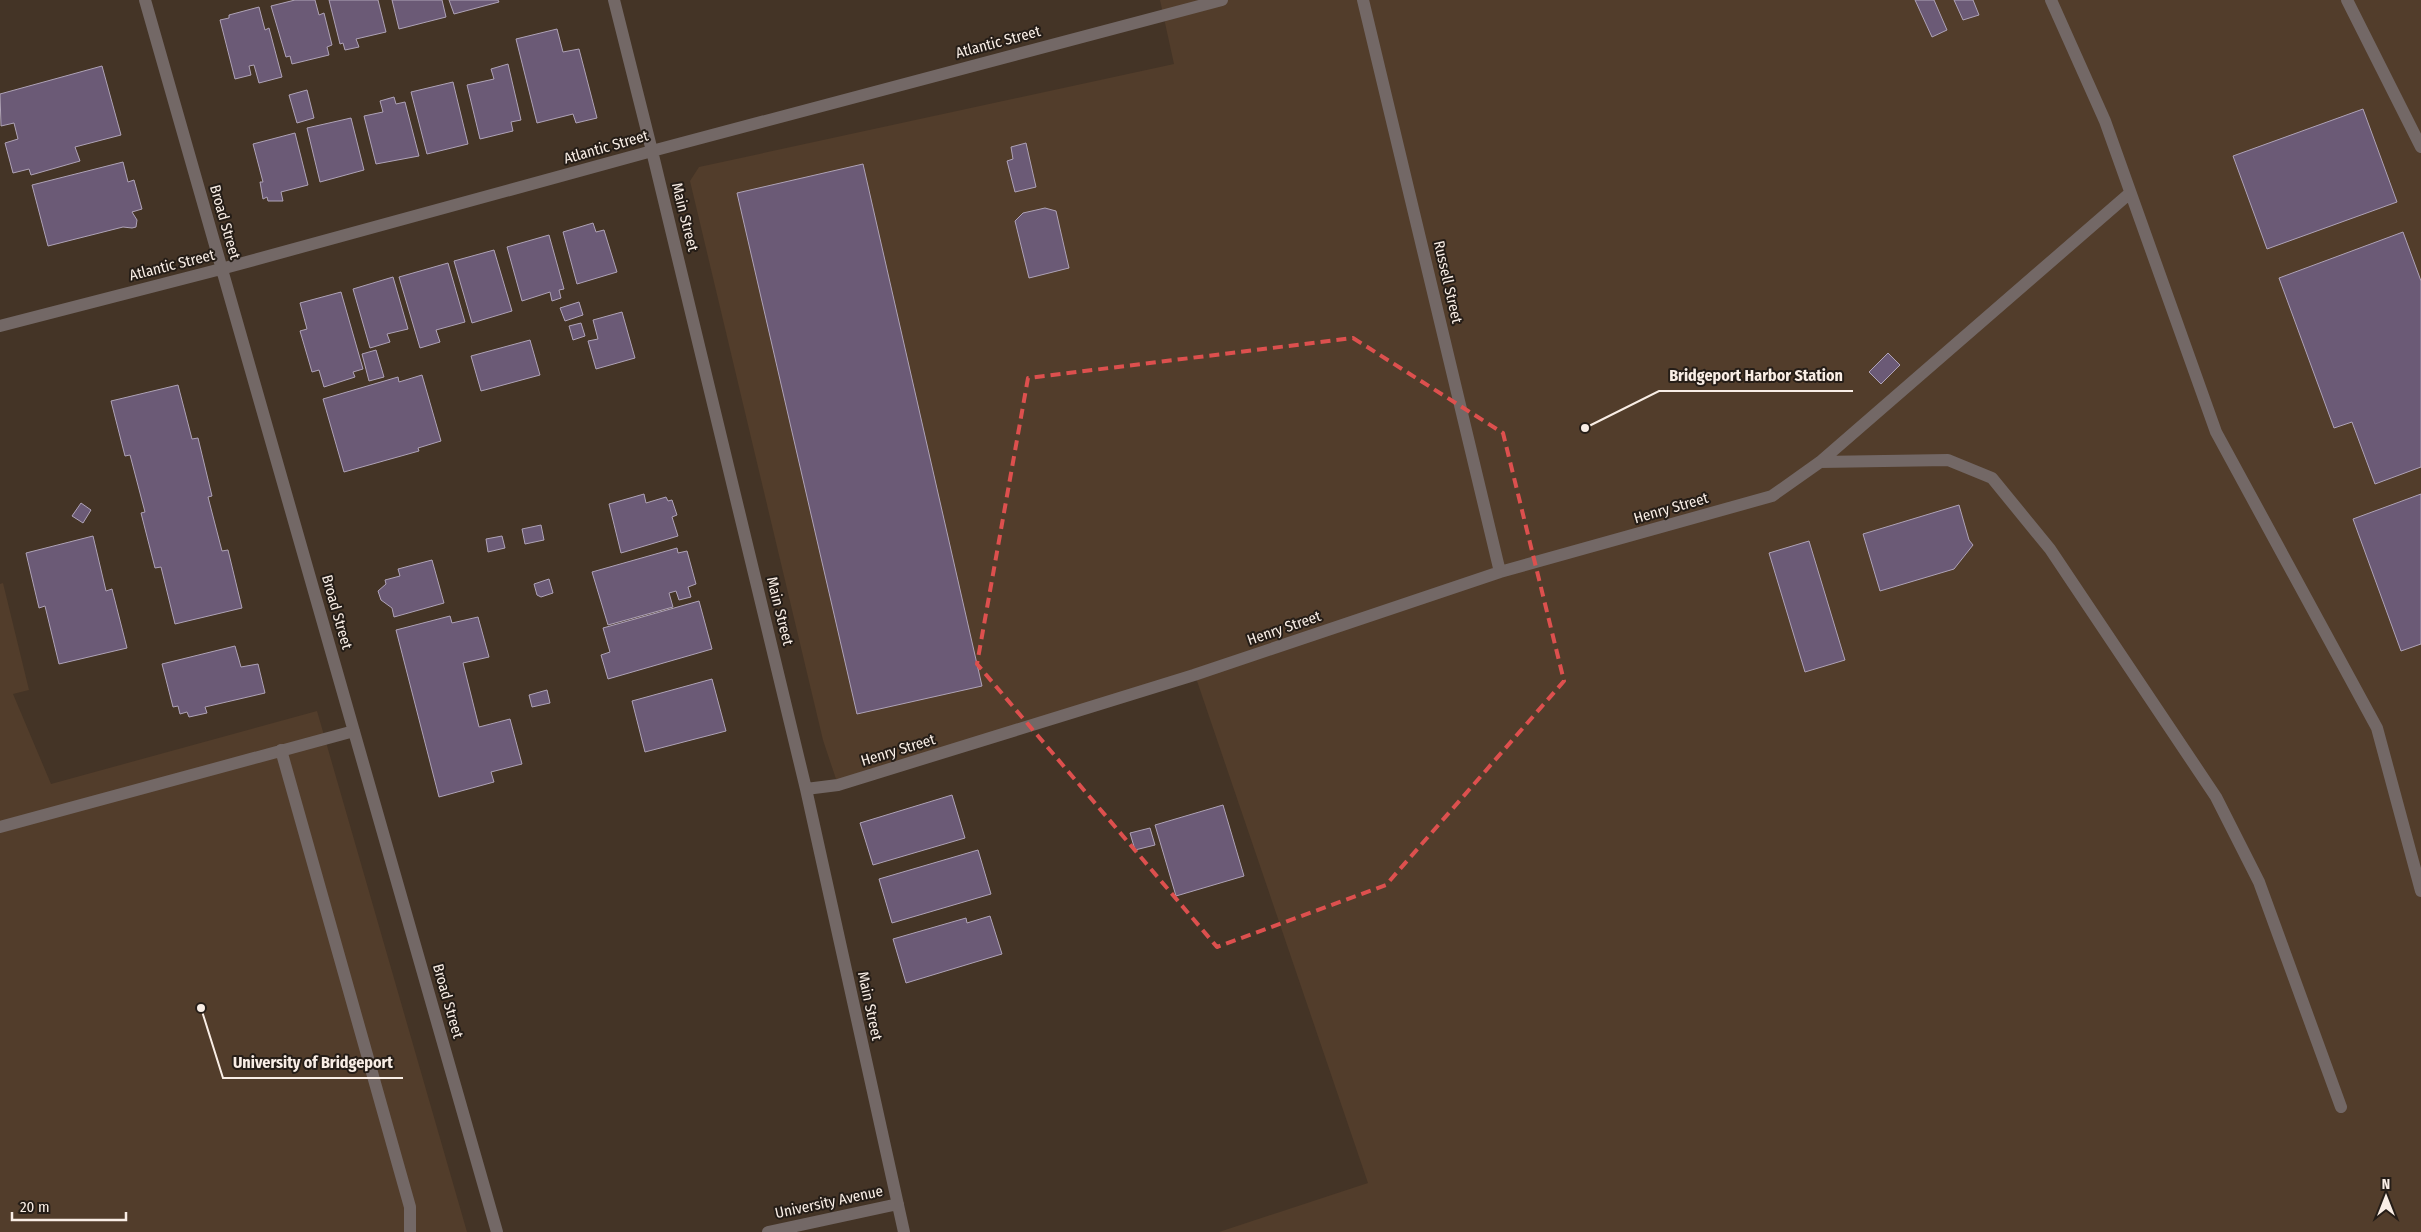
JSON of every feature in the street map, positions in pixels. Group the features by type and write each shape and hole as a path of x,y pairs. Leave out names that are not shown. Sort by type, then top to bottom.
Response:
{"street":[{"name":"Broad Street","path":"145,0 497,1232"},
{"name":"Main Street","path":"614,0 806,789 904,1232"},
{"name":"Atlantic Street","path":"0,326 221,269 652,150 1222,0"},
{"name":"Russell Street","path":"1363,0 1500,572"},
{"path":"2051,0 2105,121 2216,432 2377,728 2421,891"},
{"path":"2346,0 2421,147"},
{"name":"Henry Street","path":"806,789 838,785 1194,675 1500,572 1772,496 1820,462 2130,193"},
{"path":"1820,462 1948,460 1992,478 2050,549 2216,797 2259,882 2341,1107"},
{"path":"0,827 354,731"},
{"path":"281,750 410,1207 410,1232"},
{"path":"898,1204 898,1232"},
{"name":"University Avenue","path":"768,1232 898,1204"}],"highlighted area":[{"path":"1353,338 1503,433 1564,681 1386,885 1217,947 977,664 1028,378"}],"shaded area":[{"path":"1160,0 2421,0 2421,1232 1219,1232 1368,1183 1195,675 838,785 823,740 690,181 699,167 1174,64"},
{"path":"3,583 29,690 13,694 51,784 317,711 467,1232 0,1232 0,584"}],"building":[{"path":"295,0 315,0 319,15 324,13 332,45 327,47 329,55 292,64 290,56 286,57 271,6"},
{"path":"329,0 378,0 386,32 356,39 359,47 345,50 343,43 340,44"},
{"path":"392,0 442,0 446,17 399,29"},
{"path":"449,0 498,0 499,2 454,14"},
{"path":"1915,0 1934,0 1947,30 1932,37"},
{"path":"1954,0 1973,0 1979,15 1963,20"},
{"path":"259,7 265,30 269,28 282,77 259,83 254,65 249,66 251,75 235,79 220,20 229,18 229,15"},
{"path":"557,29 563,52 579,49 597,118 576,123 573,114 537,123 516,39"},
{"path":"508,64 521,120 511,122 513,131 480,139 467,85 494,79 491,69"},
{"path":"102,66 121,135 75,147 80,161 31,175 29,169 13,173 5,143 18,139 14,123 1,126 0,94"},
{"path":"453,82 468,144 427,154 411,92"},
{"path":"307,90 314,118 297,123 289,95"},
{"path":"394,97 396,104 405,102 419,156 376,164 364,116 383,112 380,101"},
{"path":"2363,109 2397,202 2267,249 2233,156"},
{"path":"351,118 364,170 320,182 307,128"},
{"path":"295,133 308,185 281,192 283,201 268,201 267,197 263,199 260,182 263,182 253,144"},
{"path":"1026,143 1036,187 1015,192 1007,161 1013,159 1011,147"},
{"path":"123,162 128,182 134,180 142,209 132,212 137,220 136,227 123,227 48,246 32,185"},
{"path":"863,164 982,686 857,714 737,193"},
{"path":"1045,208 1056,211 1069,268 1029,278 1015,221 1023,213"},
{"path":"593,223 596,232 604,230 617,272 577,284 563,232"},
{"path":"2403,232 2421,281 2421,467 2375,484 2352,422 2334,428 2279,278"},
{"path":"549,235 564,289 559,290 561,298 552,301 550,292 522,301 507,247"},
{"path":"494,250 512,311 472,323 454,261"},
{"path":"448,263 465,322 436,330 440,342 420,348 399,277"},
{"path":"393,277 408,329 387,334 390,342 370,348 353,289"},
{"path":"341,292 363,369 353,372 355,377 324,387 319,370 312,372 300,331 307,329 300,303"},
{"path":"579,302 583,315 565,321 560,308"},
{"path":"622,312 635,358 596,369 588,341 598,339 593,320"},
{"path":"581,323 585,336 573,340 569,326"},
{"path":"530,340 540,375 481,391 471,356"},
{"path":"376,350 384,377 369,381 362,354"},
{"path":"1888,353 1900,365 1881,384 1869,372"},
{"path":"422,375 441,441 418,448 419,451 344,472 323,399 398,377 399,382"},
{"path":"178,385 192,439 198,438 212,496 208,497 222,551 228,550 242,608 175,624 161,567 155,568 141,513 145,512 130,455 125,456 111,401"},
{"path":"644,494 646,503 666,497 668,501 672,500 677,515 672,517 678,536 621,553 609,504"},
{"path":"2421,494 2421,644 2401,651 2353,519"},
{"path":"81,503 91,510 83,523 72,516"},
{"path":"1959,505 1969,540 1973,545 1954,569 1880,591 1863,534"},
{"path":"541,525 544,540 525,544 522,529"},
{"path":"93,536 106,591 112,589 127,648 59,664 45,606 39,608 26,553"},
{"path":"502,536 505,548 488,552 486,539"},
{"path":"1809,541 1845,660 1805,672 1769,553"},
{"path":"677,548 678,553 687,551 696,584 688,587 691,597 679,600 676,591 669,593 673,607 608,625 592,572"},
{"path":"432,560 444,603 394,617 392,608 381,600 378,591 386,584 385,580 400,576 398,569"},
{"path":"549,579 553,593 541,597 537,595 534,584"},
{"path":"699,601 712,649 608,679 601,655 610,652 603,628"},
{"path":"450,616 452,623 478,617 489,657 463,663 479,727 510,719 522,764 491,772 494,782 439,797 396,630"},
{"path":"235,646 241,667 258,664 265,693 205,707 207,713 189,717 187,712 180,714 178,706 173,707 162,664"},
{"path":"712,679 726,731 645,752 632,701"},
{"path":"547,690 550,703 532,707 529,695"},
{"path":"952,795 965,838 873,865 860,823"},
{"path":"1223,805 1244,876 1176,896 1155,825"},
{"path":"1150,828 1155,845 1135,850 1130,833"},
{"path":"978,850 991,894 892,923 879,879"},
{"path":"990,916 1002,954 906,983 893,939 966,918 967,923"}],"place":[{"name":"Bridgeport Harbor Station","path":"1585,428"},
{"name":"University of Bridgeport","path":"201,1008"}]}
